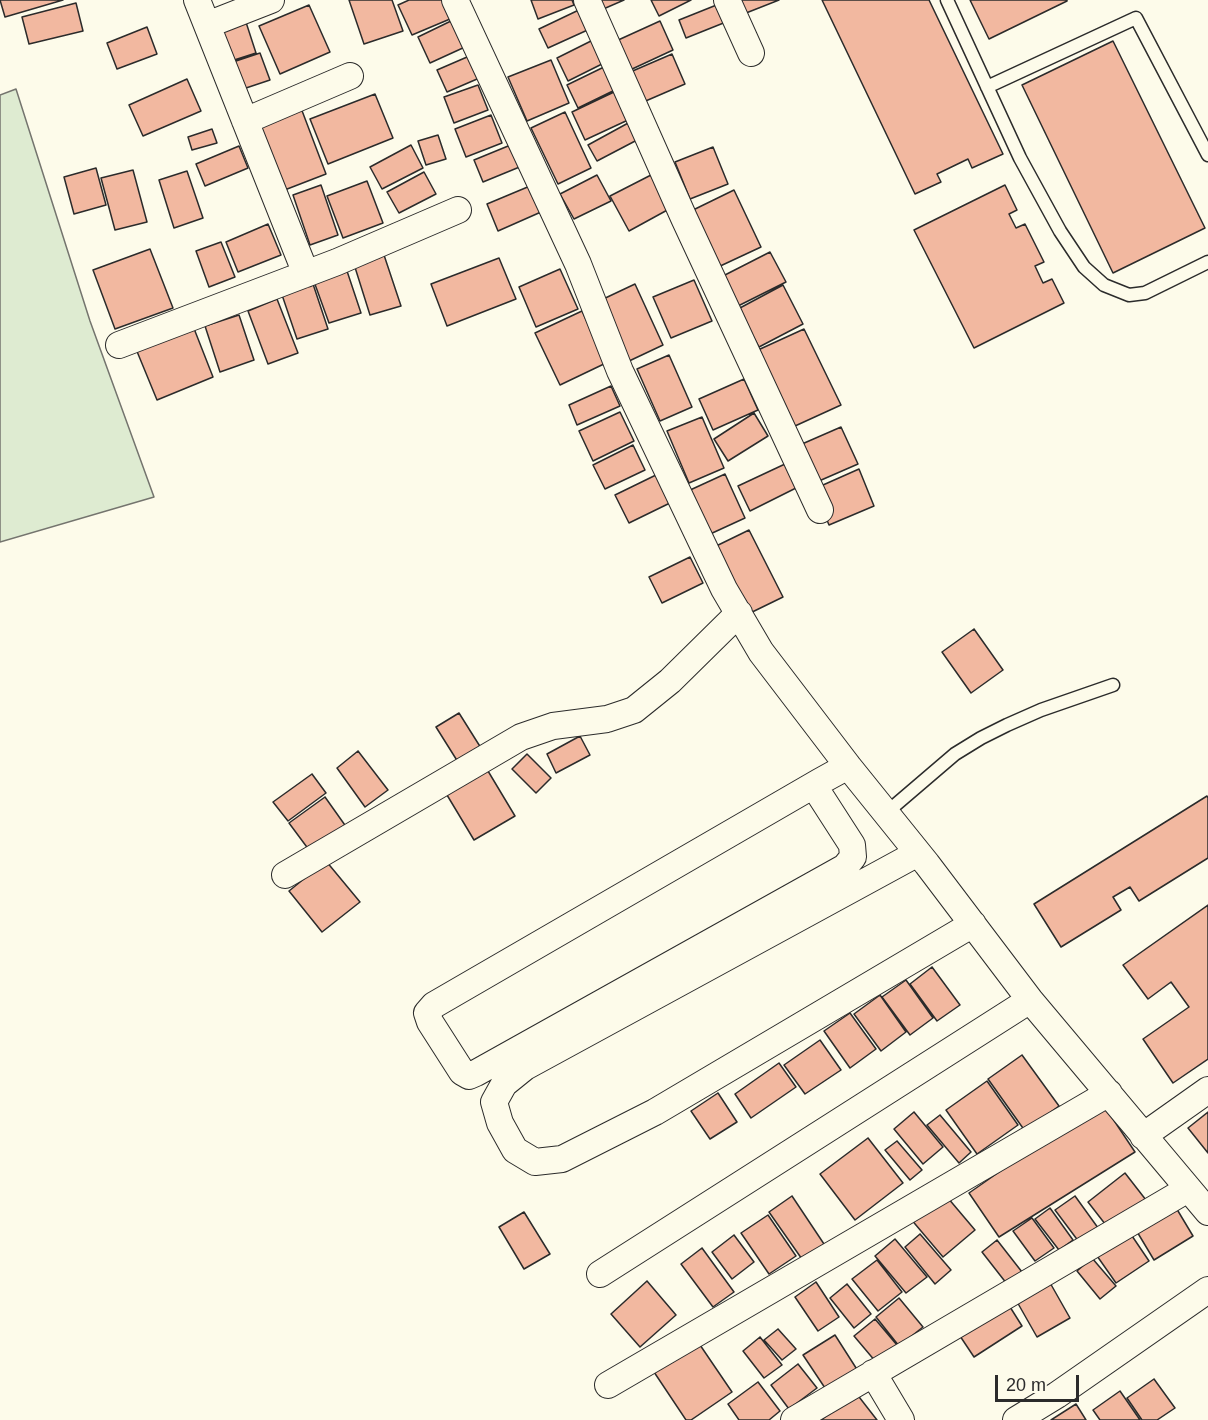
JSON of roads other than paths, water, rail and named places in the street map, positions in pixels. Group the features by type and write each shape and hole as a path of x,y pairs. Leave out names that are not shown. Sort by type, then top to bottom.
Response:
{"street":[{"path":"197,0 306,274"},
{"path":"207,25 271,0"},
{"path":"455,0 578,264 620,371 723,589 761,652 1030,1000 1208,1212"},
{"path":"587,0 684,218 820,510"},
{"path":"727,0 751,53"},
{"path":"245,121 350,76"},
{"path":"119,345 337,262 458,210"},
{"path":"285,875 521,738 554,726 607,719 634,710 670,681 738,613"},
{"path":"814,786 852,845 853,857 845,867 476,1073 469,1076 462,1072 430,1022 427,1013 434,1005 848,766"},
{"path":"918,853 525,1067 504,1084 494,1102 501,1123 515,1150 535,1162 562,1159 655,1112 973,924"},
{"path":"600,1274 1030,1000"},
{"path":"1143,1136 1208,1090"},
{"path":"608,1385 1109,1093"},
{"path":"798,1419 1188,1189"},
{"path":"1016,1420 1208,1290"},
{"path":"873,1373 901,1420"}],"lane":[{"path":"947,0 1020,158 1060,231 1084,267 1104,285 1129,296 1145,292 1208,262"},
{"path":"987,87 1136,18 1208,155"},
{"path":"886,813 955,754 981,738 1041,710 1113,685"}]}
